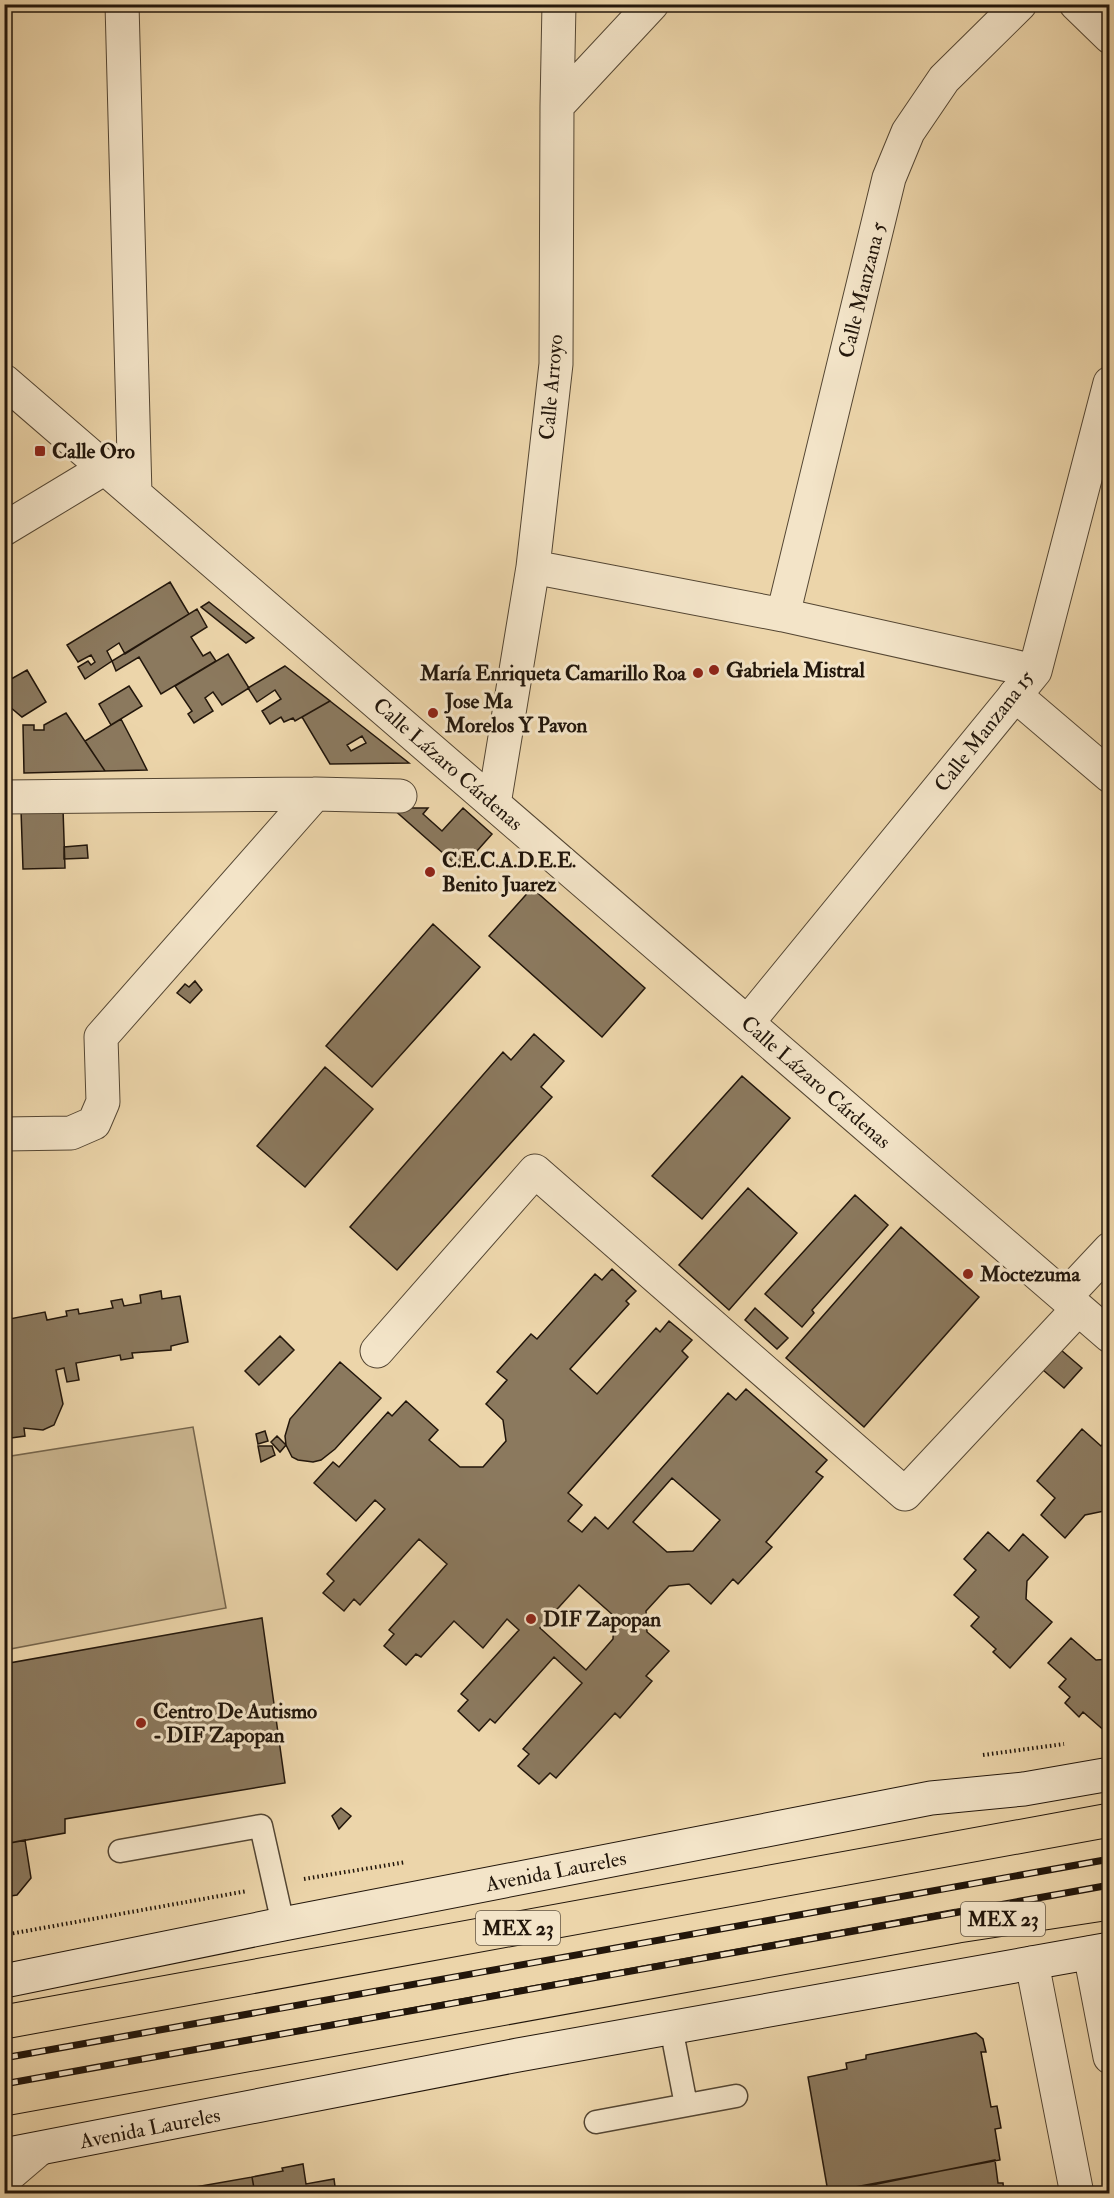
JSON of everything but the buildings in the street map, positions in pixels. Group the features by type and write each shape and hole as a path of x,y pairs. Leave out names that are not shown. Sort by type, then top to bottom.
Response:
{"main road":[{"name":"MEX 23","path":"4,2022 1110,1820"},
{"name":"MEX 23","path":"4,2099 958,1926 1110,1902"}],"street":[{"path":"122,4 135,494"},
{"name":"Calle Arroyo","path":"494,804 533,567 556,364 559,4"},
{"path":"557,106 652,4"},
{"name":"Calle Manzana 5","path":"783,615 889,178 908,132 944,79 1020,4"},
{"path":"1076,4 1110,37"},
{"name":"Calle Lázaro Cárdenas","path":"4,381 1110,1336"},
{"name":"Calle Manzana 15","path":"748,1023 1025,683 1110,383"},
{"path":"4,530 105,468"},
{"path":"533,567 783,615 1025,683 1110,776"},
{"path":"4,1134 71,1132 94,1123 103,1102 101,1037 315,794"},
{"path":"4,797 315,794 400,796"},
{"path":"377,1351 535,1171 905,1494 1071,1303 1110,1249"},
{"name":"Avenida Laureles","path":"4,1981 283,1924 931,1798 1024,1789 1110,1774"},
{"path":"1100,1952 1110,2057"},
{"name":"Avenida Laureles","path":"4,2156 506,2057 1100,1952"},
{"path":"1032,1963 1077,2193"},
{"path":"4,2179 38,2150"}],"lane":[{"path":"120,1851 261,1826 283,1924"},
{"path":"671,2027 686,2104"},
{"path":"596,2122 735,2097"}],"shaded area":[{"path":"193,1427 226,1608 5,1650 5,1457"}],"railway":[{"path":"4,2058 1110,1859"},
{"path":"4,2084 1110,1885"}],"place":[{"name":"Calle Oro","path":"40,451"},
{"name":"Gabriela Mistral","path":"714,670"},
{"name":"María Enriqueta Camarillo Roa","path":"698,673"},
{"name":"Jose Ma Morelos Y Pavon","path":"433,713"},
{"name":"C.E.C.A.D.E.E. Benito Juarez","path":"430,872"},
{"name":"Moctezuma","path":"968,1274"},
{"name":"DIF Zapopan","path":"531,1619"},
{"name":"Centro De Autismo - DIF Zapopan","path":"141,1723"}]}
